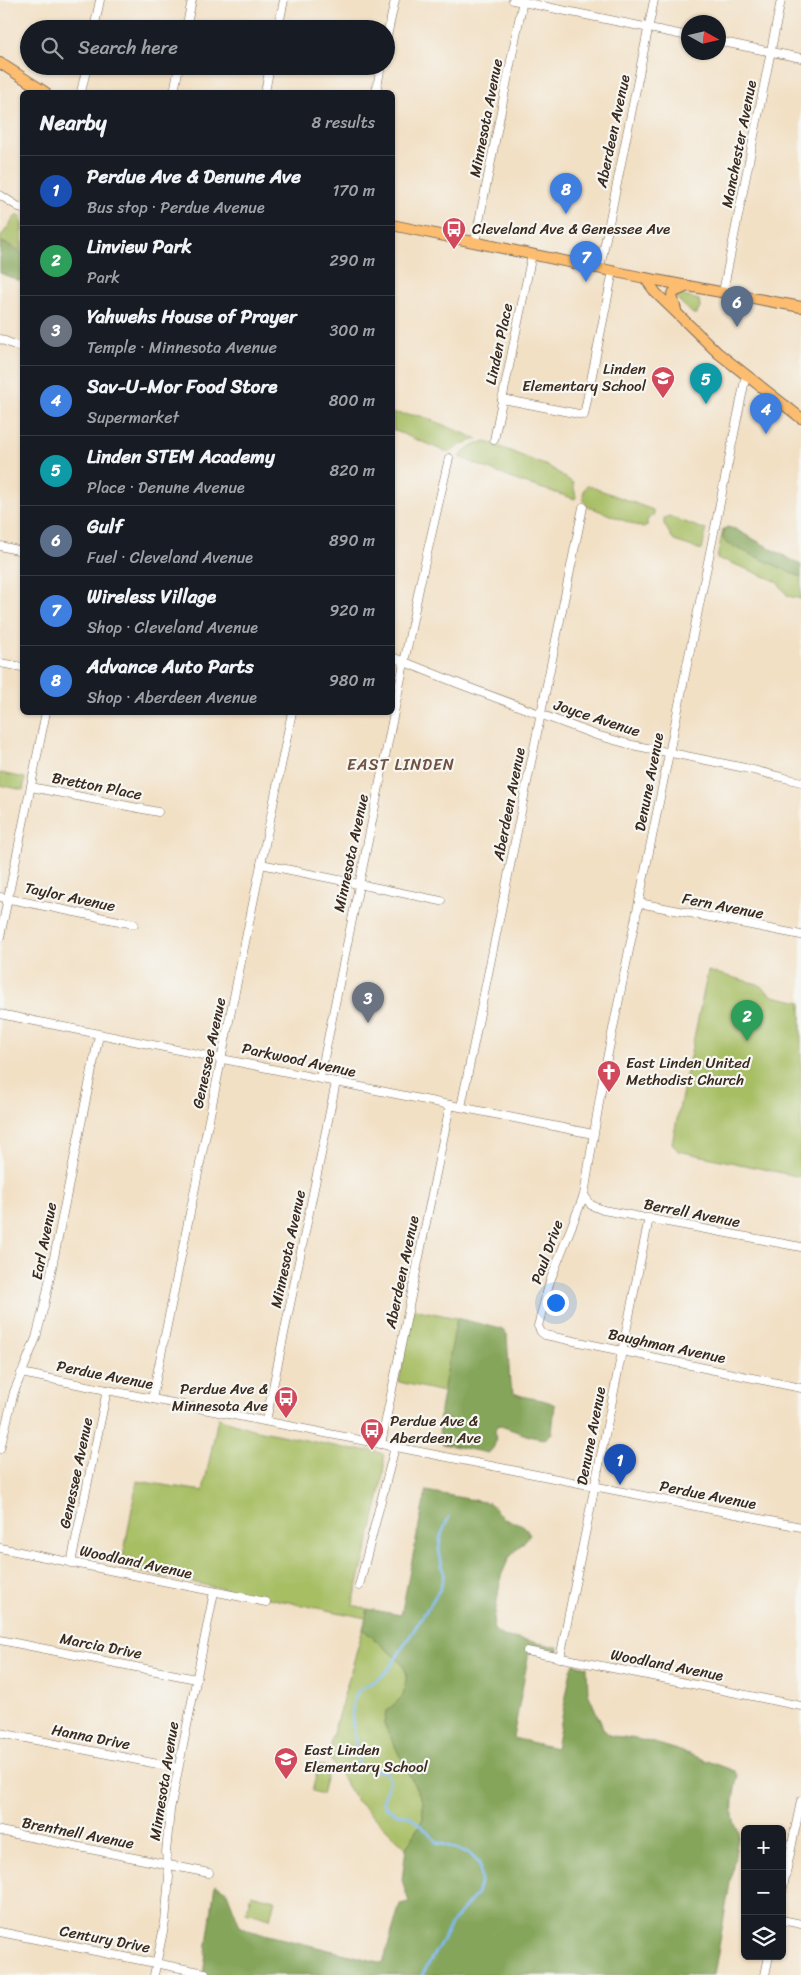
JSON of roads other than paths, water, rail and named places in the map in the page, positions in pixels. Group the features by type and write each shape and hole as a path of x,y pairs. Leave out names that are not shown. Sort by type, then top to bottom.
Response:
{"main road":[{"path":"0,63 42,90"},
{"path":"395,226 645,278 801,307"},
{"path":"645,278 656,293 718,353 801,418"},
{"path":"679,315 672,302 672,296 674,292 688,286"}],"street":[{"path":"96,20 100,0"},
{"path":"188,20 192,0"},
{"path":"280,20 284,0"},
{"path":"390,20 394,0"},
{"path":"513,0 681,35"},
{"name":"Aberdeen Avenue","path":"600,268 654,0"},
{"name":"Manchester Avenue","path":"723,292 782,0"},
{"name":"Minnesota Avenue","path":"475,242 523,1"},
{"path":"726,43 801,58"},
{"path":"81,90 84,75"},
{"path":"174,90 177,75"},
{"path":"265,90 268,75"},
{"path":"376,90 379,75"},
{"path":"0,195 20,208"},
{"name":"Linden Place","path":"494,440 532,254"},
{"path":"502,400 584,415 612,271"},
{"path":"0,339 20,347"},
{"name":"Denune Avenue","path":"584,1195 593,1134 746,375"},
{"name":"Minnesota Avenue","path":"395,710 420,584 450,458"},
{"name":"Aberdeen Avenue","path":"461,1107 583,507"},
{"path":"0,546 20,551"},
{"name":"Joyce Avenue","path":"395,658 596,735 801,782"},
{"path":"0,663 20,667"},
{"path":"0,937 4,897 31,787 45,715"},
{"name":"Genessee Avenue","path":"152,1399 291,715"},
{"name":"Minnesota Avenue","path":"320,1078 394,715"},
{"name":"Bretton Place","path":"31,787 158,812"},
{"path":"261,864 441,902"},
{"name":"Taylor Avenue","path":"4,897 134,924"},
{"name":"Fern Avenue","path":"639,903 801,935"},
{"name":"Parkwood Avenue","path":"0,1014 593,1134"},
{"name":"Earl Avenue","path":"0,1449 14,1392 36,1338 45,1302 99,1035"},
{"name":"Minnesota Avenue","path":"266,1421 336,1082"},
{"name":"Aberdeen Avenue","path":"381,1444 450,1105"},
{"name":"Berrell Avenue","path":"584,1195 591,1205 603,1210 801,1247"},
{"name":"Paul Drive","path":"539,1320 550,1281 584,1195"},
{"name":"Denune Avenue","path":"560,1658 649,1218"},
{"name":"Baughman Avenue","path":"539,1320 540,1330 545,1335 801,1388"},
{"name":"Perdue Avenue","path":"21,1373 801,1527"},
{"name":"Genessee Avenue","path":"71,1563 107,1390"},
{"path":"358,1586 395,1447"},
{"name":"Woodland Avenue","path":"0,1548 266,1602"},
{"name":"Minnesota Avenue","path":"154,1975 165,1922 168,1877 166,1853 170,1810 214,1592"},
{"name":"Marcia Drive","path":"0,1640 196,1679"},
{"name":"Woodland Avenue","path":"527,1651 801,1706"},
{"name":"Hanna Drive","path":"0,1733 178,1768"},
{"path":"786,1873 801,1801"},
{"name":"Brentnell Avenue","path":"0,1831 209,1874"},
{"path":"786,1921 801,1924"},
{"name":"Century Drive","path":"0,1932 205,1973"},
{"path":"765,1975 768,1960"}],"waterway":[{"path":"422,1975 454,1920 477,1894 481,1880 479,1863 469,1853 436,1842 428,1832 409,1816 396,1814 386,1807 383,1801 390,1781 386,1772 365,1769 359,1764 352,1719 353,1702 359,1690 377,1680 389,1669 440,1589 444,1574 439,1550 441,1535 449,1517"}],"place":[{"name":"Advance Auto Parts","path":"566,214"},
{"name":"Cleveland Ave & Genessee Ave","path":"454,250"},
{"name":"Wireless Village","path":"586,282"},
{"name":"Gulf","path":"737,327"},
{"name":"Linden Elementary School","path":"663,399"},
{"name":"Linden STEM Academy","path":"706,404"},
{"name":"Sav-U-Mor Food Store","path":"766,434"},
{"name":"Yahwehs House of Prayer","path":"368,1023"},
{"name":"Linview Park","path":"747,1041"},
{"name":"East Linden United Methodist Church","path":"609,1093"},
{"name":"Perdue Ave & Minnesota Ave","path":"286,1419"},
{"name":"Perdue Ave & Aberdeen Ave","path":"372,1451"},
{"name":"Perdue Ave & Denune Ave","path":"620,1485"},
{"name":"East Linden Elementary School","path":"286,1780"}],"district":[{"name":"EAST LINDEN","path":"401,764"}]}
